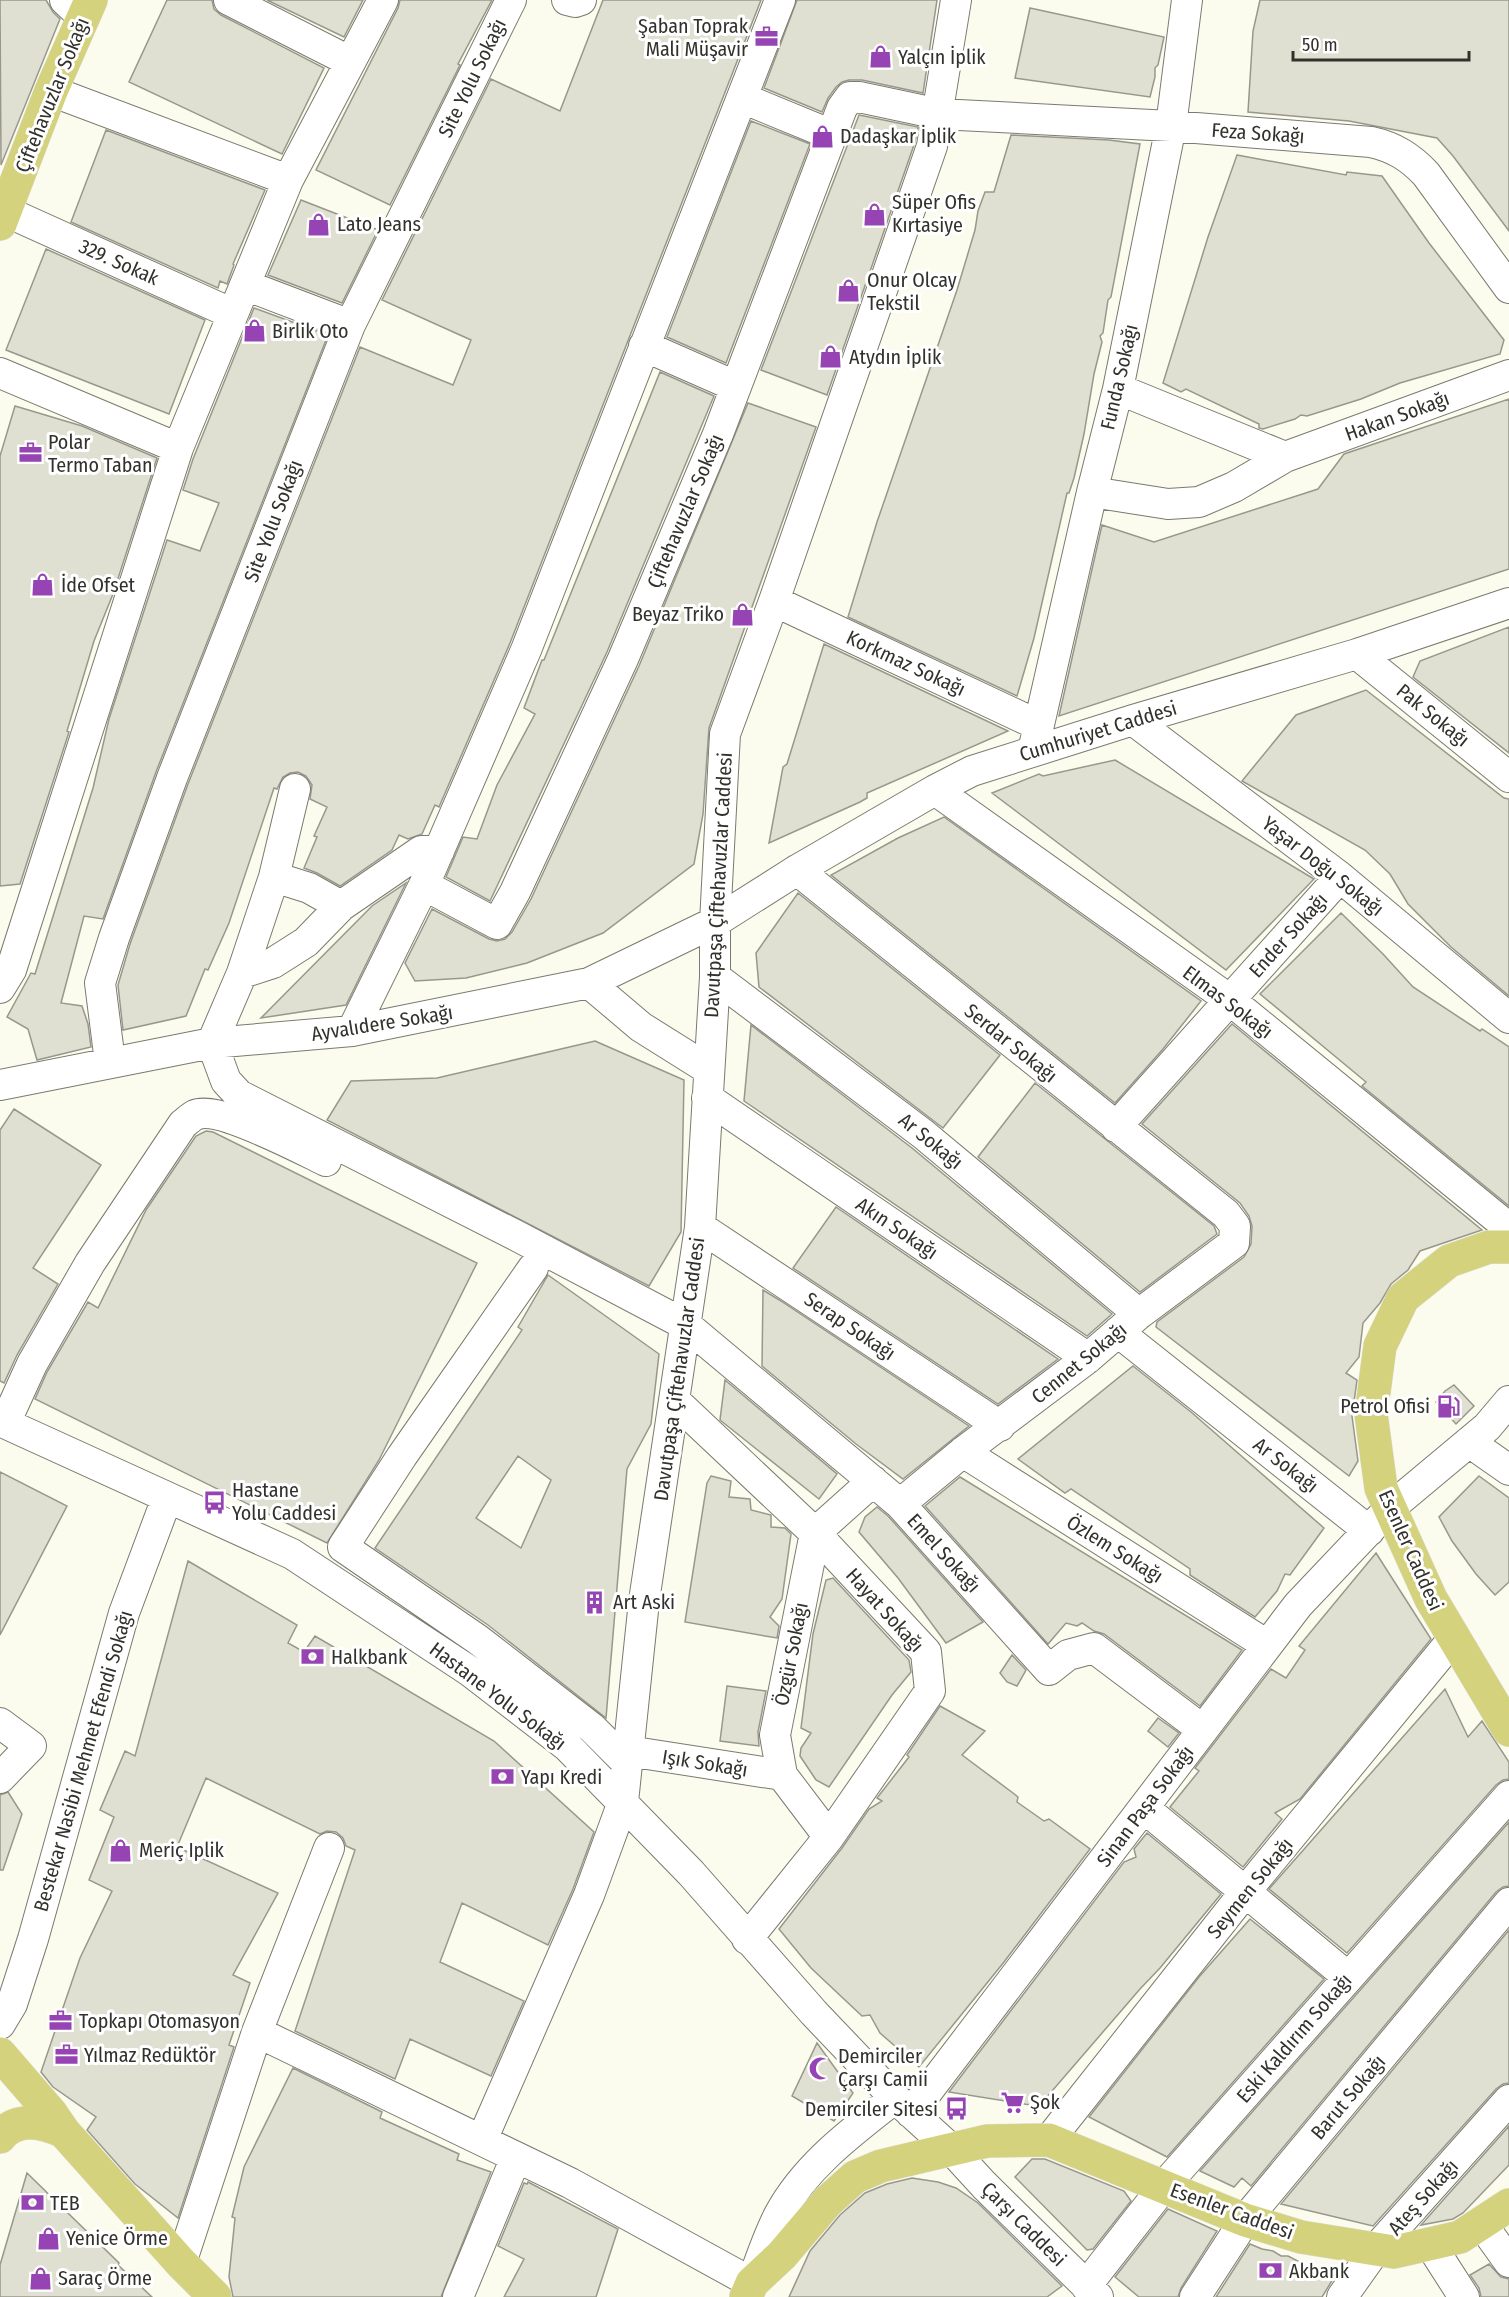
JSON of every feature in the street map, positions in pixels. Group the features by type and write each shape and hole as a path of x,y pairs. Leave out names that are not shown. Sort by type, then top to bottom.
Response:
{"main road":[{"name":"Çiftehavuzlar Sokağı","path":"2,213 51,92 80,6"},
{"name":"Esenler Caddesi","path":"1509,1247 1489,1247 1449,1261 1403,1298 1380,1346 1371,1414 1381,1488 1380,1520 1431,1599 1509,1730"},
{"path":"0,2054 51,2113 64,2132 181,2263 215,2297"},
{"path":"0,2137 13,2127 28,2122 45,2123 64,2132"},
{"name":"Esenler Caddesi","path":"749,2290 827,2202 855,2177 881,2166 987,2140 1049,2140 1245,2220 1301,2236 1394,2252 1460,2237 1509,2205"}],"street":[{"path":"229,0 349,61"},
{"path":"0,988 11,970 178,448 288,180 383,0"},
{"name":"Site Yolu Sokağı","path":"110,1062 100,983 172,778 350,325 511,0"},
{"path":"567,0 575,2 581,0"},
{"path":"352,1031 424,885 525,650 780,0"},
{"name":"Davutpaşa Çiftehavuzlar Caddesi","path":"482,2140 589,1895 623,1802 644,1601 700,1227 715,977 715,922 725,734 774,601 932,146 956,0"},
{"name":"Funda Sokağı","path":"1035,738 1118,389 1171,126 1187,0"},
{"path":"51,92 288,180"},
{"name":"Çiftehavuzlar Sokağı","path":"424,885 497,924 515,892 623,659 718,434 846,100 853,96 939,114"},
{"path":"742,99 832,135"},
{"name":"Feza Sokağı","path":"939,114 1171,126 1371,142 1387,146 1414,162 1426,174 1509,288"},
{"name":"329. Sokak","path":"2,213 233,314"},
{"path":"245,285 350,325"},
{"path":"644,346 735,386"},
{"path":"0,373 178,448"},
{"name":"Hakan Sokağı","path":"1092,492 1168,504 1198,502 1234,487 1284,457 1509,375"},
{"path":"1118,389 1284,457"},
{"name":"Korkmaz Sokağı","path":"774,601 1035,738"},
{"name":"Cumhuriyet Caddesi","path":"715,922 796,870 935,790 1035,738 1133,720 1357,654 1509,603"},
{"name":"Pak Sokağı","path":"1357,654 1509,777"},
{"name":"Yaşar Doğu Sokağı","path":"1133,720 1340,877 1509,1018"},
{"path":"212,1043 242,973 274,877 295,789"},
{"name":"Elmas Sokağı","path":"935,790 1230,1000 1509,1228"},
{"path":"242,973 273,963 306,942 341,906 421,850 439,851"},
{"name":"Serdar Sokağı","path":"796,870 1226,1214"},
{"path":"274,877 309,888 341,906"},
{"name":"Ender Sokağı","path":"1116,1127 1340,877"},
{"name":"Ayvalıdere Sokağı","path":"0,1085 212,1043 352,1031 589,983 715,922"},
{"name":"Ar Sokağı","path":"715,977 923,1134 1129,1323 1380,1520"},
{"name":"Akın Sokağı","path":"589,983 708,1083 1088,1358"},
{"name":"Emel Sokağı","path":"212,1043 226,1080 239,1095 517,1236 686,1325 900,1504 1049,1670 1068,1655 1094,1648 1203,1730"},
{"path":"2,1422 32,1364 90,1263 183,1124 196,1114 216,1114 249,1125 337,1166"},
{"name":"Cennet Sokağı","path":"900,1504 963,1452 1000,1426 1234,1243 1235,1226 1226,1214"},
{"name":"Serap Sokağı","path":"700,1227 1000,1426"},
{"path":"533,1268 402,1456 343,1547 477,1639 628,1757"},
{"name":"Hayat Sokağı","path":"675,1401 815,1533 926,1652 930,1691 829,1837 747,1939"},
{"name":"Sinan Paşa Sokağı","path":"749,2290 766,2243 793,2194 850,2133 903,2105 1144,1808 1298,1605 1380,1520 1487,1427 1509,1401"},
{"name":"Hastane Yolu Sokağı","path":"2,1422 291,1554 471,1672 567,1746 691,1873 747,1939 903,2105 952,2150"},
{"path":"1469,1442 1509,1470"},
{"name":"Özlem Sokağı","path":"963,1452 1267,1645"},
{"path":"815,1533 873,1481"},
{"name":"Bestekar Nasibi Mehmet Efendi Sokağı","path":"0,2024 12,2004 33,1939 124,1613 167,1498"},
{"name":"Özgür Sokağı","path":"815,1533 775,1735 782,1775 829,1837"},
{"name":"Seymen Sokağı","path":"1049,2140 1245,1892 1454,1638"},
{"path":"0,1724 31,1746 0,1778"},
{"name":"Işık Sokağı","path":"628,1757 782,1775"},
{"name":"Eski Kaldırım Sokağı","path":"1092,2292 1164,2186 1509,1796"},
{"path":"1144,1808 1348,1977"},
{"path":"181,2263 257,2032 329,1848"},
{"name":"Barut Sokağı","path":"1195,2297 1245,2220 1509,1903"},
{"path":"257,2032 570,2184 749,2290"},
{"name":"Ateş Sokağı","path":"1342,2297 1376,2249 1509,2100"},
{"name":"Çarşı Caddesi","path":"952,2150 1092,2292"},
{"path":"458,2297 516,2157"},
{"path":"1481,2223 1509,2262"},
{"path":"1430,2244 1464,2297"}],"building":[{"path":"0,0 46,0 60,19 1,165"},
{"path":"167,0 212,0 214,9 221,15 324,68 282,154 129,82"},
{"path":"267,0 363,0 344,37"},
{"path":"400,0 492,0 458,64 460,65 390,205 316,170"},
{"path":"603,0 761,0 510,643 439,807 435,805 422,834 408,839 399,835 392,850 340,886 304,868 317,837 314,836 327,807 310,799 312,785 306,776 298,772 283,777 277,789 274,788 229,923 208,970 205,969 186,1016 123,1030 118,985 130,944 188,784 360,347 453,385 471,340 382,300 491,79 560,111"},
{"path":"797,0 937,0 923,93 862,80 849,80 836,87 822,112 764,88"},
{"path":"1260,0 1509,0 1509,231 1437,138 1349,121 1248,112 1253,31"},
{"path":"1030,8 1164,37 1150,97 1015,78"},
{"path":"859,115 918,127 915,142 827,395 761,370"},
{"path":"751,121 810,144 726,363 667,337"},
{"path":"106,130 265,190 233,264 227,284 220,281 218,288 71,222"},
{"path":"1011,135 1109,140 1140,144 1111,297 1108,300 1103,333 1100,336 1102,342 1084,434 1074,478 1069,493 1067,493 1034,638 1017,696 848,617 877,522 957,290 975,230 978,211 985,192 994,192"},
{"path":"1237,155 1346,175 1347,172 1382,176 1429,243 1504,340 1500,354 1400,383 1361,399 1307,416 1301,415 1263,429 1259,428 1259,424 1186,389 1181,392 1163,383 1208,237"},
{"path":"301,200 378,230 342,303 268,275"},
{"path":"46,249 205,320 169,414 6,350"},
{"path":"254,308 328,335 156,772 103,919 84,916 61,1003 82,1006 88,1024 91,1047 37,1060 28,1029 7,1017 31,973 35,974 93,788 109,719 167,540 200,551 219,503 183,490 193,459"},
{"path":"660,372 714,396 607,652 490,901 446,877 463,837 477,839 497,785 535,714 524,708"},
{"path":"1509,399 1509,569 1059,716 1102,525 1154,542 1318,489 1344,454"},
{"path":"748,403 816,427 709,728 703,814 694,864 603,933 527,963 466,978 415,981 405,963 432,909 489,939 497,941 505,939 512,932 531,899 639,666"},
{"path":"15,406 82,426 157,458 113,594 94,641 67,731 69,732 20,884 0,886 0,456"},
{"path":"1509,627 1509,753 1413,677 1420,661"},
{"path":"824,644 1008,731 867,793 867,798 860,802 769,843 783,767 787,764"},
{"path":"1366,690 1504,798 1509,799 1509,996 1451,947 1408,904 1390,874 1365,850 1242,781 1296,715"},
{"path":"1115,760 1314,879 1226,970 992,793 1039,774 1043,776"},
{"path":"944,817 1201,1001 1163,1049 1115,1103 831,875 898,838"},
{"path":"406,883 346,1005 261,1018 372,906"},
{"path":"798,893 1000,1055 943,1128 759,987 756,953"},
{"path":"1341,913 1413,987 1480,1031 1482,1029 1509,1047 1509,1206 1362,1086 1366,1082 1260,994"},
{"path":"1232,1024 1482,1230 1420,1251 1408,1270 1391,1284 1380,1303 1363,1323 1359,1357 1346,1373 1357,1380 1352,1416 1358,1461 1349,1476 1156,1327 1157,1322 1244,1257 1251,1244 1252,1226 1249,1216 1240,1203 1142,1124"},
{"path":"751,1025 912,1148 1112,1314 1087,1336 744,1101"},
{"path":"595,1041 684,1080 681,1232 649,1286 327,1120 351,1081 437,1078"},
{"path":"1035,1083 1214,1226 1217,1234 1140,1292 978,1157"},
{"path":"14,1109 101,1165 33,1268 58,1284 17,1355 4,1383 0,1381 0,1130"},
{"path":"206,1131 213,1132 477,1263 379,1460 327,1543 35,1399 47,1372 88,1302 98,1308 146,1210 196,1136"},
{"path":"836,1207 1058,1359 998,1404 793,1268"},
{"path":"548,1275 659,1354 651,1424 627,1469 606,1718 488,1625 375,1548 522,1330 518,1327","holes":["518,1456 551,1480 521,1548 476,1518"]},
{"path":"763,1290 969,1426 903,1479 856,1444 762,1366"},
{"path":"1133,1366 1191,1412 1324,1528 1290,1575 1285,1574 1277,1591 1255,1617 1190,1575 1190,1569 1071,1489 1065,1493 1018,1459"},
{"path":"725,1380 837,1474 819,1499 720,1420"},
{"path":"1454,1385 1474,1406 1456,1424 1436,1402 1445,1391"},
{"path":"0,1472 67,1506 0,1635"},
{"path":"711,1476 731,1481 729,1497 750,1499 751,1510 771,1515 771,1527 785,1528 791,1534 782,1599 770,1617 779,1626 777,1638 685,1622 707,1483"},
{"path":"1479,1476 1509,1498 1509,1582 1495,1595 1452,1541 1439,1517"},
{"path":"960,1477 1242,1650 1200,1706 1104,1634 1082,1623 1077,1626 1066,1623 1048,1644 925,1506"},
{"path":"877,1507 888,1516 983,1622 946,1643 898,1578 859,1532 865,1517"},
{"path":"1376,1553 1431,1639 1300,1799 1275,1813 1282,1819 1243,1867 1170,1807 1199,1771 1195,1768 1271,1669 1286,1678 1305,1650 1299,1646"},
{"path":"188,1561 297,1625 288,1643 304,1652 315,1636 494,1741 594,1832 573,1889 548,1945 462,1903 440,1962 524,2001 491,2076 410,2039 395,2079 295,2031 355,1850 346,1846 343,1838 336,1832 327,1831 320,1834 206,1778 177,1847 278,1893 233,1975 250,1983 229,2045 234,2047 178,2218 135,2184 87,2130 96,2117 53,2087 41,2072 80,1958 112,1891 89,1880 114,1817 100,1810 125,1751 135,1756"},
{"path":"833,1578 909,1660 911,1672 892,1695 829,1787 816,1780 800,1756 801,1748 811,1733 801,1728 813,1634 826,1580"},
{"path":"1012,1655 1026,1670 1017,1686 1007,1682 1000,1673"},
{"path":"727,1686 766,1691 758,1732 759,1746 720,1741"},
{"path":"1445,1689 1468,1737 1482,1721 1509,1762 1509,1779 1496,1785 1347,1953 1269,1889"},
{"path":"940,1706 985,1731 962,1755 1018,1797 1017,1802 1044,1821 1049,1819 1090,1849 1004,1962 919,2067 880,2033 870,2015 862,2016 811,1968 779,1929 842,1848 869,1809 882,1801 877,1798 909,1757 907,1755"},
{"path":"1158,1718 1179,1733 1168,1747 1148,1731"},
{"path":"8,1792 22,1814 3,1870 0,1870 0,1795"},
{"path":"1509,1822 1509,1886 1496,1892 1251,2186 1242,2178 1234,2187 1200,2171"},
{"path":"1147,1833 1221,1894 1160,1968 1037,2106 949,2092 1124,1862 1136,1857 1134,1849"},
{"path":"1250,1919 1324,1979 1167,2157 1089,2117 1199,1977"},
{"path":"1509,1930 1509,2083 1496,2089 1373,2226 1281,2204"},
{"name":"Demirciler Çarşı Camii","path":"817,2043 853,2093 834,2121 792,2096"},
{"path":"293,2068 382,2112 380,2118 459,2154 457,2160 491,2172 441,2297 233,2297 229,2277 235,2218 232,2217 244,2167"},
{"path":"1509,2126 1509,2165 1463,2213 1453,2219 1421,2225"},
{"path":"1032,2159 1045,2159 1124,2191 1131,2201 1093,2249 1087,2250 1015,2177"},
{"path":"27,2173 152,2297 0,2297 0,2265"},
{"path":"912,2178 938,2182 956,2188 978,2203 1062,2286 1047,2297 789,2297 810,2251 840,2215 865,2193 887,2184"},
{"path":"528,2182 618,2229 596,2297 504,2297 524,2259 498,2246 524,2183"},
{"path":"1168,2209 1217,2231 1181,2288 1178,2297 1139,2297 1115,2277"},
{"path":"1250,2244 1281,2256 1288,2256 1333,2279 1322,2297 1216,2297"},
{"path":"1489,2264 1501,2277 1509,2279 1509,2297 1481,2297 1479,2288 1470,2275"}],"place":[{"name":"Şaban Toprak Mali Müşavir","path":"766,37"},
{"name":"Yalçın İplik","path":"880,57"},
{"name":"Dadaşkar İplik","path":"822,136"},
{"name":"Süper Ofis Kırtasiye","path":"874,214"},
{"name":"Lato Jeans","path":"319,224"},
{"name":"Onur Olcay Tekstil","path":"849,291"},
{"name":"Birlik Oto","path":"254,331"},
{"name":"Atydın İplik","path":"831,357"},
{"name":"Polar Termo Taban","path":"30,453"},
{"name":"İde Ofset","path":"43,585"},
{"name":"Beyaz Triko","path":"742,614"},
{"name":"Petrol Ofisi","path":"1448,1406"},
{"name":"Hastane Yolu Caddesi","path":"214,1502"},
{"name":"Art Aski","path":"595,1602"},
{"name":"Halkbank","path":"313,1657"},
{"name":"Yapı Kredi","path":"503,1777"},
{"name":"Meriç Iplik","path":"121,1850"},
{"name":"Topkapı Otomasyon","path":"61,2021"},
{"name":"Yılmaz Redüktör","path":"66,2055"},
{"name":"Demirciler Çarşı Camii","path":"820,2068"},
{"name":"Şok","path":"1012,2102"},
{"name":"Demirciler Sitesi","path":"956,2109"},
{"name":"TEB","path":"32,2203"},
{"name":"Yenice Örme","path":"48,2238"},
{"name":"Akbank","path":"1271,2271"},
{"name":"Saraç Örme","path":"40,2278"}]}
